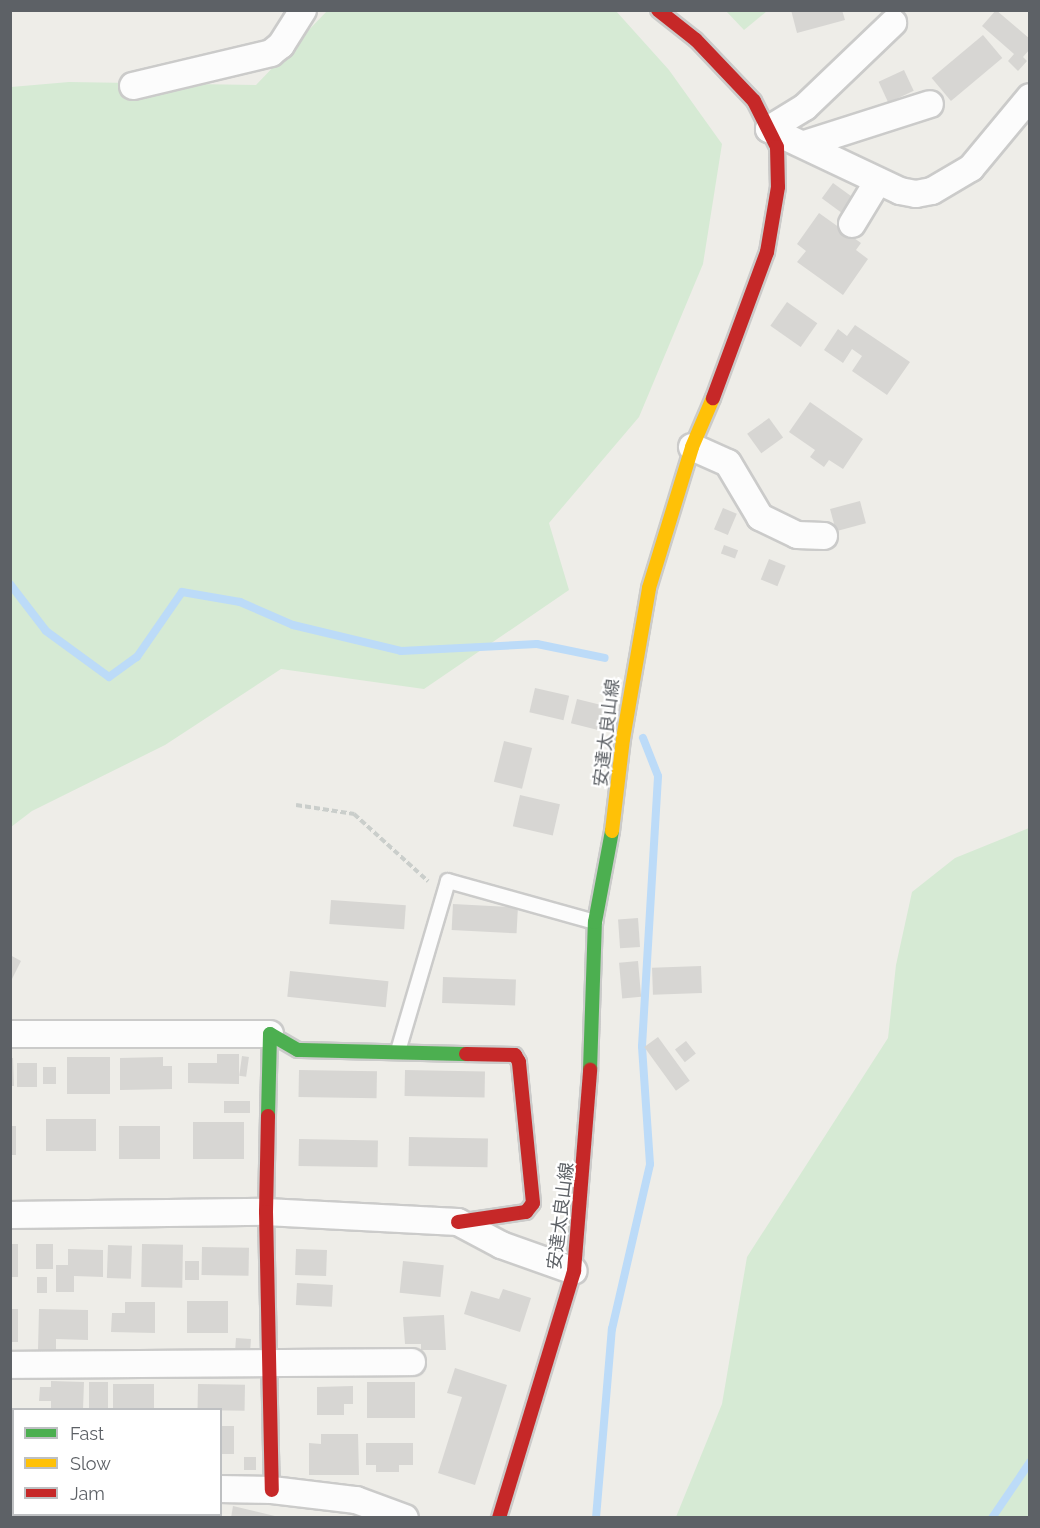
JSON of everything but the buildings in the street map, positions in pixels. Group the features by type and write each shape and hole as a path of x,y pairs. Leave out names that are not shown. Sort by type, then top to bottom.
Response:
{"main road":[{"name":"安達太良山線","path":"500,1518 574,1271 589,1107 595,922 617,805 623,739 649,588 662,535 692,447 728,362 767,252 778,187 777,147 770,129 736,79 658,10"},
{"path":"272,1490 266,1212 270,1035 298,1050 515,1055 519,1062 533,1203 526,1212 458,1222"}],"street":[{"path":"133,86 271,53 281,45 303,10"},
{"path":"770,129 805,107 893,23"},
{"path":"770,129 878,181 916,194 950,182 971,168 1029,97"},
{"path":"805,144 930,104"},
{"path":"852,224 878,181"},
{"path":"692,447 728,463 760,517 797,535 824,536"},
{"path":"10,1035 270,1035"},
{"path":"10,1215 266,1212 458,1222 501,1245 574,1271"},
{"path":"10,1365 412,1362"},
{"path":"222,1489 272,1490 356,1500 405,1518"}],"lane":[{"path":"398,1051 448,881 595,922"}],"path":[{"path":"296,805 354,814 444,895"}],"green space":[{"path":"327,11 616,11 669,70 722,144 703,264 639,417 549,523 569,590 424,689 281,669 165,745 32,811 11,827 11,87 69,82 256,85"},
{"path":"726,11 767,11 744,30"},
{"path":"1029,828 1029,1517 676,1517 722,1404 747,1257 888,1038 896,965 912,892 955,858"}],"waterway":[{"path":"10,584 46,631 109,677 137,657 182,592 240,602 293,625 401,651 537,644 605,658"},
{"path":"596,1518 612,1329 650,1164 642,1046 658,776 643,738"},
{"path":"992,1518 1030,1462"}],"traffic: fast":[{"path":"590,1070 595,922 612,831"},
{"path":"268,1116 270,1034 298,1050 466,1054"}],"traffic: slow":[{"path":"612,831 623,739 649,588 692,447 713,398"}],"traffic: jam":[{"path":"658,10 696,40 754,101 777,147 778,187 767,252 713,398"},
{"path":"458,1222 526,1212 533,1203 519,1062 515,1055 466,1054"},
{"path":"499,1518 574,1271 590,1070"},
{"path":"268,1116 266,1212 272,1490"}]}
